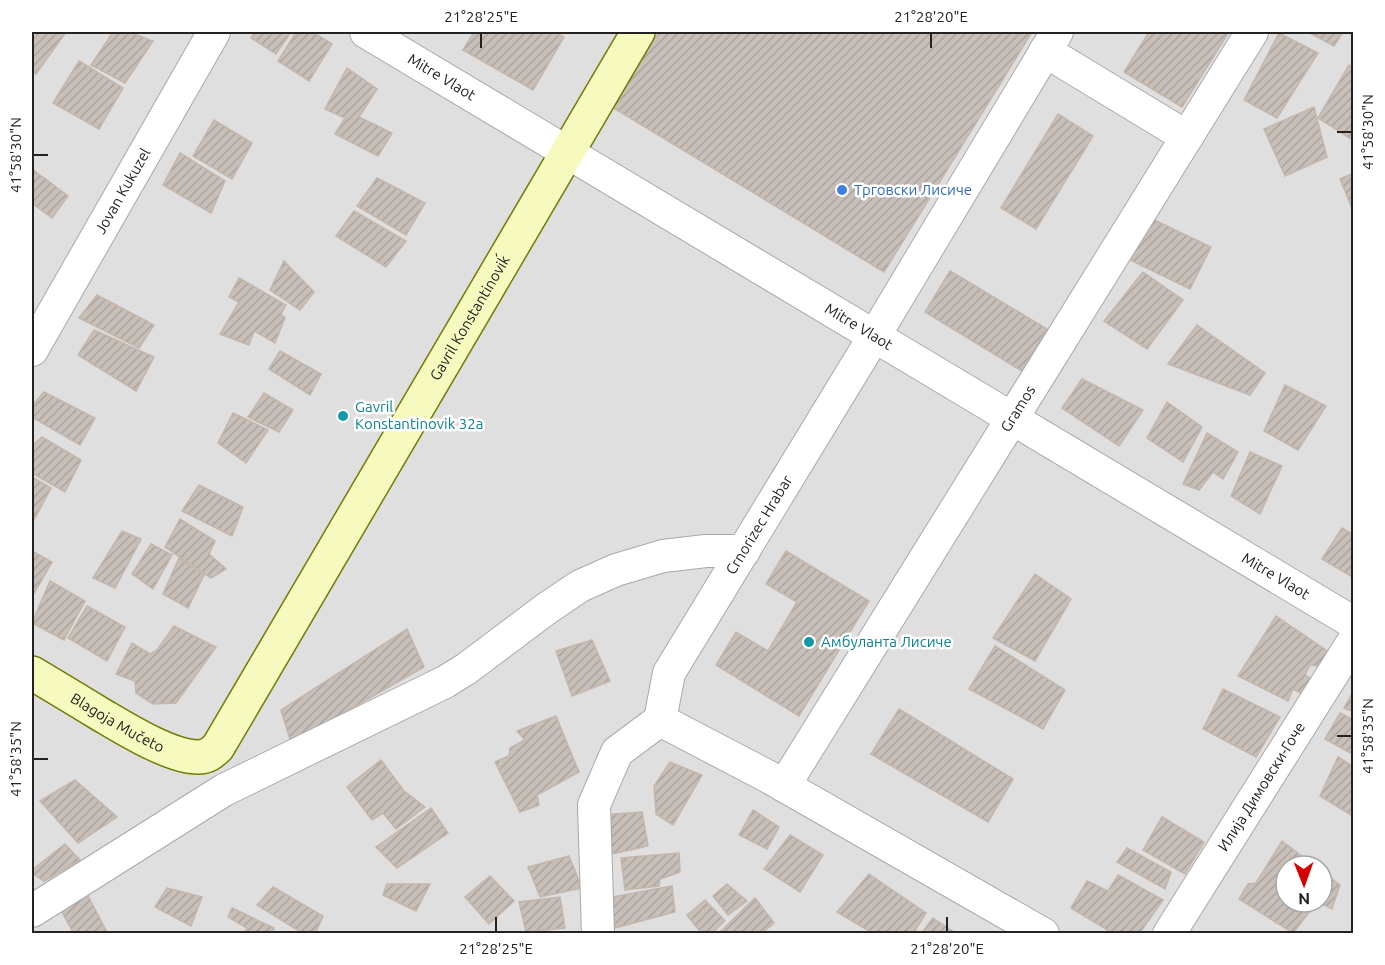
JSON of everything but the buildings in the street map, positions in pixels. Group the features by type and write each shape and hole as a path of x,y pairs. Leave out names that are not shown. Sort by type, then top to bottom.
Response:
{"street":[{"name":"Jovan Kukuzel","path":"34,342 214,32"},
{"name":"Mitre Vlaot","path":"366,32 1353,623"},
{"name":"Gavril Konstantinoviḱ","path":"208,756 218,747 638,32"},
{"name":"Gramos","path":"784,786 1252,32"},
{"path":"1051,41 1186,137"},
{"name":"Crnorizec Hrabar","path":"660,720 669,674 1051,41"},
{"path":"32,910 224,790 445,682 580,586 616,570 663,556 706,551 744,551"},
{"name":"Илија Димовски-Гоче","path":"1169,933 1353,640"},
{"name":"Blagoja Mučeto","path":"32,673 154,744 192,757 208,756"},
{"path":"598,933 594,805 617,752 660,720 784,786 1043,933"}],"shaded area":[{"path":"32,32 1353,32 1353,933 32,933"}],"place":[{"name":"Трговски Лисиче","path":"842,190"},
{"name":"Gavril Konstantinovik 32a","path":"343,416"},
{"name":"Амбуланта Лисиче","path":"809,642"}]}
